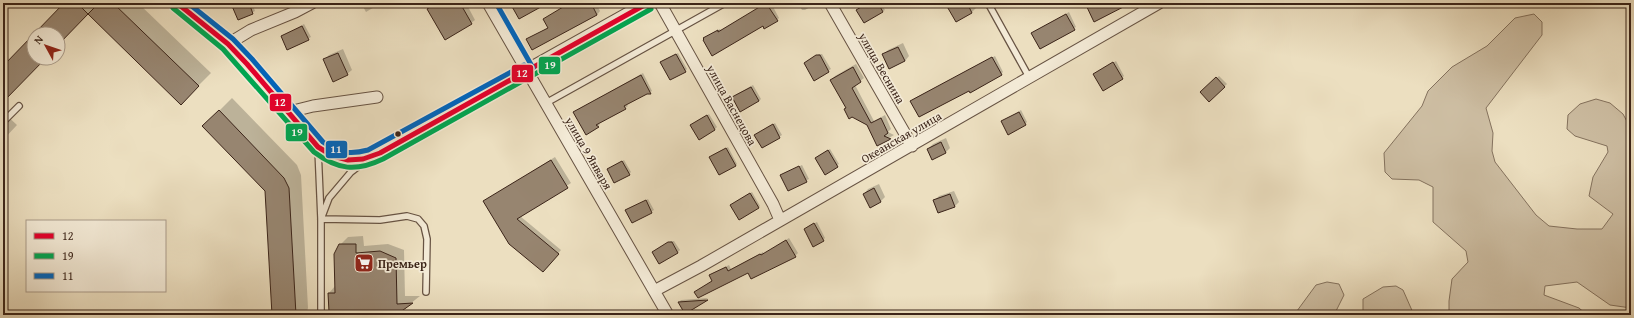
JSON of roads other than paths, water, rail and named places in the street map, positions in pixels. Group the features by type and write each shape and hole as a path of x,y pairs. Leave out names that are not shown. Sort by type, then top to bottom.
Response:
{"street":[{"path":"178,3 228,44 318,147 329,155 342,160 357,161 371,157 648,3"},
{"path":"228,44 251,30 295,12 312,3"},
{"name":"улица 9 Января","path":"488,3 668,315"},
{"name":"улица Васнецова","path":"660,3 769,197 780,220"},
{"name":"улица Веснина","path":"830,3 912,146"},
{"name":"Океанская улица","path":"654,291 701,266 912,146 1159,3"},
{"path":"289,112 313,106 377,97"}],"lane":[{"path":"546,103 726,3"},
{"path":"988,3 1029,77"},
{"path":"3,122 19,106"},
{"path":"318,147 321,219 321,315"},
{"path":"321,219 329,198 351,172 371,157"},
{"path":"321,219 380,220 407,216 418,218 424,226 427,240 426,292"}],"place":[{"name":"Премьер","path":"364,263"}]}
